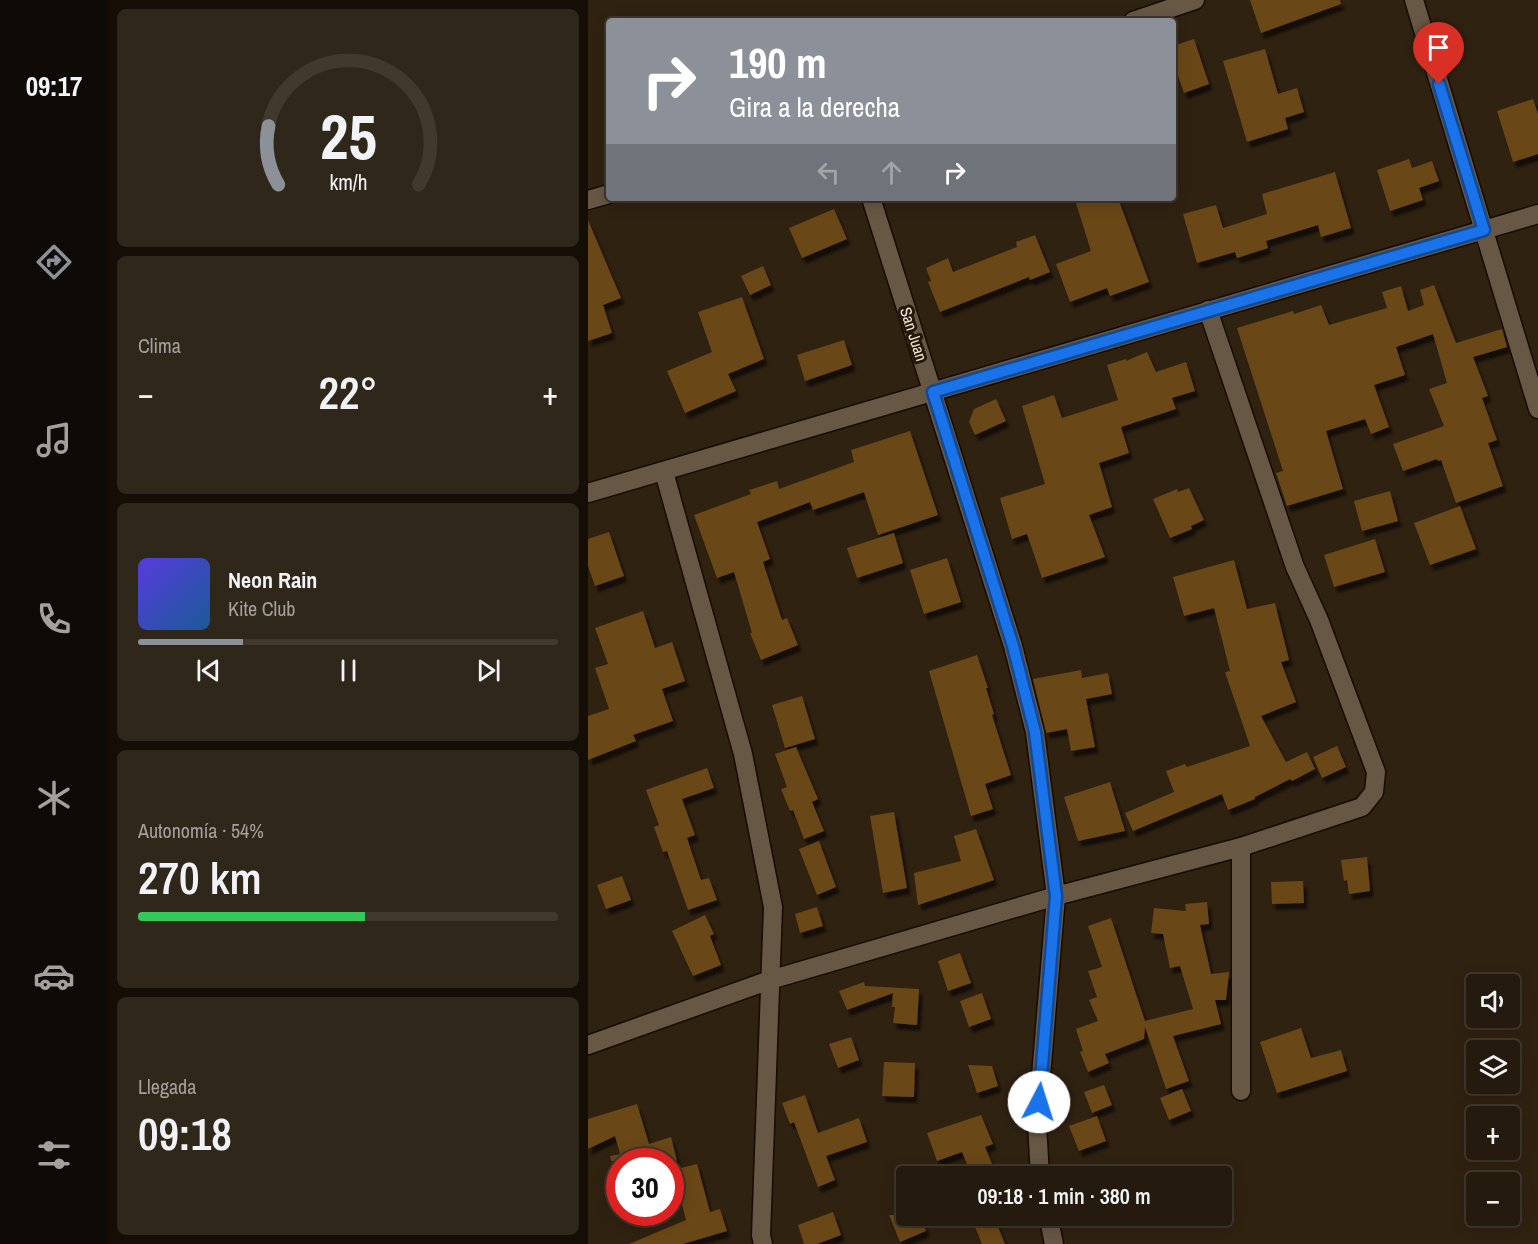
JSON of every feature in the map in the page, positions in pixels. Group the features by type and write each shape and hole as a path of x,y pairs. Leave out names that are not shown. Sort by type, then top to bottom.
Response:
{"street":[{"path":"1141,18 1195,0"},
{"path":"1414,0 1538,409"},
{"path":"588,200 606,195"},
{"name":"San Juan","path":"872,201 1013,646 1035,732 1056,896 1037,1124 1039,1166"},
{"path":"588,493 1538,214"},
{"path":"588,1045 770,980 1056,896 1240,847 1362,807 1374,792 1376,772 1323,630 1295,567 1208,310"},
{"path":"664,472 744,754 773,907 761,1235 763,1244"},
{"path":"1240,847 1242,1091"},
{"path":"1050,1226 1054,1244"}],"building":[{"path":"1250,0 1340,0 1341,4 1261,33"},
{"path":"1194,39 1209,84 1184,93 1176,70 1176,45"},
{"path":"1265,49 1278,94 1297,88 1304,112 1285,118 1288,129 1247,142 1223,61"},
{"path":"1533,99 1538,114 1538,154 1513,162 1497,111"},
{"path":"1409,159 1412,168 1432,161 1439,181 1419,188 1423,200 1390,211 1377,170"},
{"path":"1335,172 1351,228 1321,237 1318,225 1266,241 1268,248 1237,258 1235,252 1197,263 1183,214 1216,205 1223,228 1267,214 1262,194"},
{"path":"1119,201 1149,282 1110,296 1107,288 1070,302 1056,264 1091,251 1076,203"},
{"path":"834,209 847,239 802,258 789,228"},
{"path":"588,220 621,298 603,305 612,333 588,341"},
{"path":"1035,235 1050,272 1030,280 1029,277 940,312 928,282 931,281 926,268 948,258 953,272 1017,247 1016,242"},
{"path":"763,266 771,285 750,295 741,276"},
{"path":"1434,285 1456,343 1502,329 1507,347 1473,357 1488,396 1482,398 1497,440 1488,443 1503,486 1456,503 1441,460 1437,459 1403,471 1393,444 1444,426 1429,389 1447,383 1433,334 1396,347 1405,375 1374,385 1389,427 1371,434 1365,419 1326,431 1343,489 1287,506 1276,473 1283,471 1237,328 1321,305 1329,325 1387,308 1382,292 1401,286 1408,311 1424,305 1420,290"},
{"path":"742,297 764,359 728,374 736,391 685,413 667,371 712,352 698,312"},
{"path":"844,340 852,365 805,381 797,355"},
{"path":"1147,352 1156,372 1186,362 1195,391 1172,398 1176,409 1121,427 1129,453 1099,463 1112,507 1089,515 1105,557 1042,578 1027,534 1012,539 1000,498 1045,484 1022,406 1054,395 1062,418 1118,400 1107,365 1126,359 1126,361"},
{"path":"996,399 1006,421 975,435 969,422 974,409"},
{"path":"910,431 938,515 878,535 864,492 813,510 810,502 757,522 770,559 763,562 782,620 787,618 798,645 761,660 750,633 752,633 734,572 717,578 694,515 751,494 749,490 777,481 779,489 854,462 851,450"},
{"path":"1189,488 1204,520 1191,526 1192,529 1170,538 1153,499 1177,489 1178,492"},
{"path":"1390,491 1398,521 1362,531 1354,501"},
{"path":"1460,506 1476,549 1430,565 1414,523"},
{"path":"609,532 624,576 595,586 588,566 588,539"},
{"path":"894,533 903,563 857,578 847,548"},
{"path":"1375,539 1385,572 1334,587 1324,555"},
{"path":"947,558 961,602 924,614 910,570"},
{"path":"1234,560 1247,609 1275,603 1289,660 1281,662 1296,702 1261,716 1286,762 1307,752 1315,769 1228,810 1222,794 1133,831 1125,813 1174,792 1166,771 1185,764 1187,767 1250,746 1225,672 1230,671 1214,608 1184,616 1173,577"},
{"path":"643,611 655,648 672,642 685,681 662,689 673,721 633,735 636,741 588,760 588,716 609,709 595,668 608,664 595,628"},
{"path":"977,655 988,688 986,688 994,714 992,715 1011,775 985,784 993,809 971,816 929,671"},
{"path":"1081,670 1082,678 1108,673 1112,694 1086,699 1095,747 1071,751 1067,729 1046,733 1033,679"},
{"path":"802,696 815,739 785,748 772,705"},
{"path":"1337,746 1346,767 1322,778 1313,757"},
{"path":"796,747 818,799 812,802 824,831 804,839 793,810 790,811 781,789 787,787 775,754"},
{"path":"707,768 714,788 682,799 695,835 687,838 701,880 709,878 717,900 688,910 667,851 663,852 654,827 659,825 646,790"},
{"path":"1110,782 1125,831 1078,841 1064,797"},
{"path":"894,812 907,888 883,893 870,816"},
{"path":"976,829 994,880 918,905 914,873 961,861 954,836"},
{"path":"819,841 836,887 817,895 799,849"},
{"path":"1367,857 1370,891 1349,894 1347,880 1344,881 1341,860"},
{"path":"622,876 631,900 606,909 597,885"},
{"path":"1303,881 1304,903 1272,904 1271,882"},
{"path":"1207,902 1209,924 1200,925 1211,974 1229,972 1226,1000 1215,1000 1221,1024 1173,1036 1189,1081 1166,1089 1145,1027 1144,1039 1105,1054 1109,1063 1088,1072 1080,1052 1083,1051 1076,1029 1098,1021 1089,1000 1097,997 1088,971 1102,967 1088,926 1111,918 1145,1021 1193,1009 1180,966 1170,968 1163,934 1151,933 1154,908 1186,911 1185,904"},
{"path":"817,907 823,926 800,933 795,914"},
{"path":"705,915 714,934 710,936 721,965 693,976 672,931"},
{"path":"960,953 971,983 948,991 938,961"},
{"path":"864,982 865,986 919,989 917,1025 893,1023 895,1007 892,1007 893,993 847,1010 839,991"},
{"path":"982,993 991,1019 969,1027 960,1001"},
{"path":"1301,1028 1311,1058 1341,1050 1347,1071 1277,1093 1260,1042"},
{"path":"851,1037 859,1060 838,1068 829,1044"},
{"path":"884,1062 915,1063 914,1097 882,1096"},
{"path":"968,1065 992,1066 998,1086 977,1093"},
{"path":"1104,1085 1112,1105 1092,1113 1084,1092"},
{"path":"1182,1089 1191,1111 1169,1120 1160,1098"},
{"path":"805,1095 818,1133 859,1118 867,1142 826,1156 835,1180 818,1187 794,1122 790,1124 782,1103"},
{"path":"637,1104 649,1144 671,1137 674,1148 618,1148 615,1136 588,1149 588,1119"},
{"path":"981,1115 993,1144 985,1147 993,1166 968,1166 962,1152 937,1161 927,1133"},
{"path":"1097,1116 1106,1141 1079,1151 1069,1126"},
{"path":"697,1164 710,1212 720,1209 727,1231 683,1244 629,1244 672,1226 684,1226 686,1220 684,1167"},
{"path":"833,1212 841,1235 817,1244 804,1244 798,1225"},
{"path":"889,1215 896,1215 896,1226 924,1226 926,1231 900,1242"},
{"path":"975,1226 998,1226 1005,1244 982,1244"}],"route":[{"path":"1039,1102 1056,896 1035,732 1013,646 933,392 1484,230 1439,84"}]}
